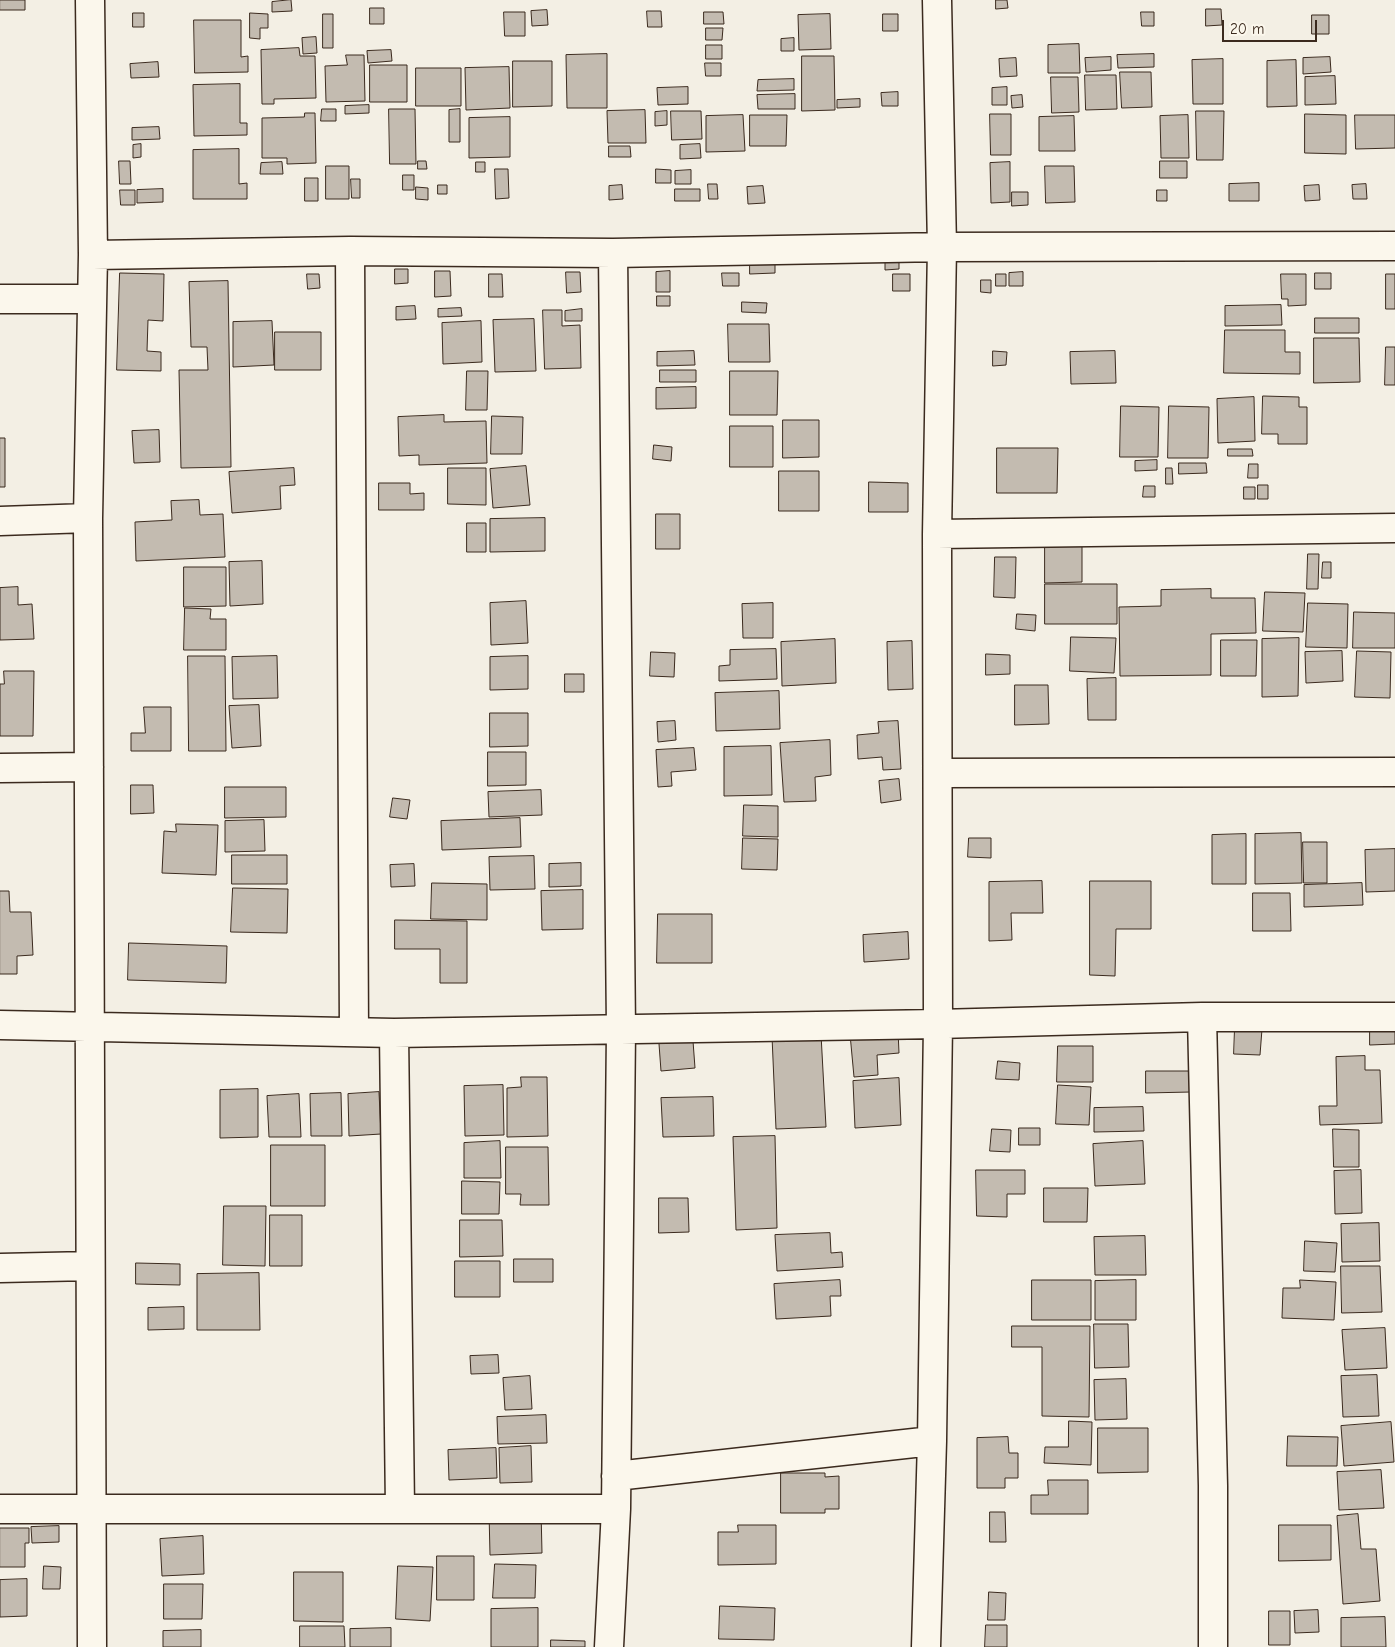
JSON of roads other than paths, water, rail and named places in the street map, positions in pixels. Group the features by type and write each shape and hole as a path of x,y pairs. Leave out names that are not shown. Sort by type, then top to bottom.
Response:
{"street":[{"path":"90,0 93,255 88,518 92,1647"},
{"path":"926,1647 932,1441 938,1024 937,534 942,247 937,0"},
{"path":"93,255 350,251 613,253 942,247 1395,246"},
{"path":"350,251 354,1032"},
{"path":"609,1647 616,1509 621,1030 613,253"},
{"path":"0,299 92,299"},
{"path":"0,521 88,518"},
{"path":"937,534 1395,528"},
{"path":"0,768 89,768"},
{"path":"938,773 1395,772"},
{"path":"0,1025 394,1033 938,1024 1202,1017 1395,1017"},
{"path":"1202,1017 1213,1486 1213,1647"},
{"path":"394,1033 400,1509"},
{"path":"0,1268 90,1266"},
{"path":"616,1476 932,1441"},
{"path":"0,1509 616,1509"}]}
